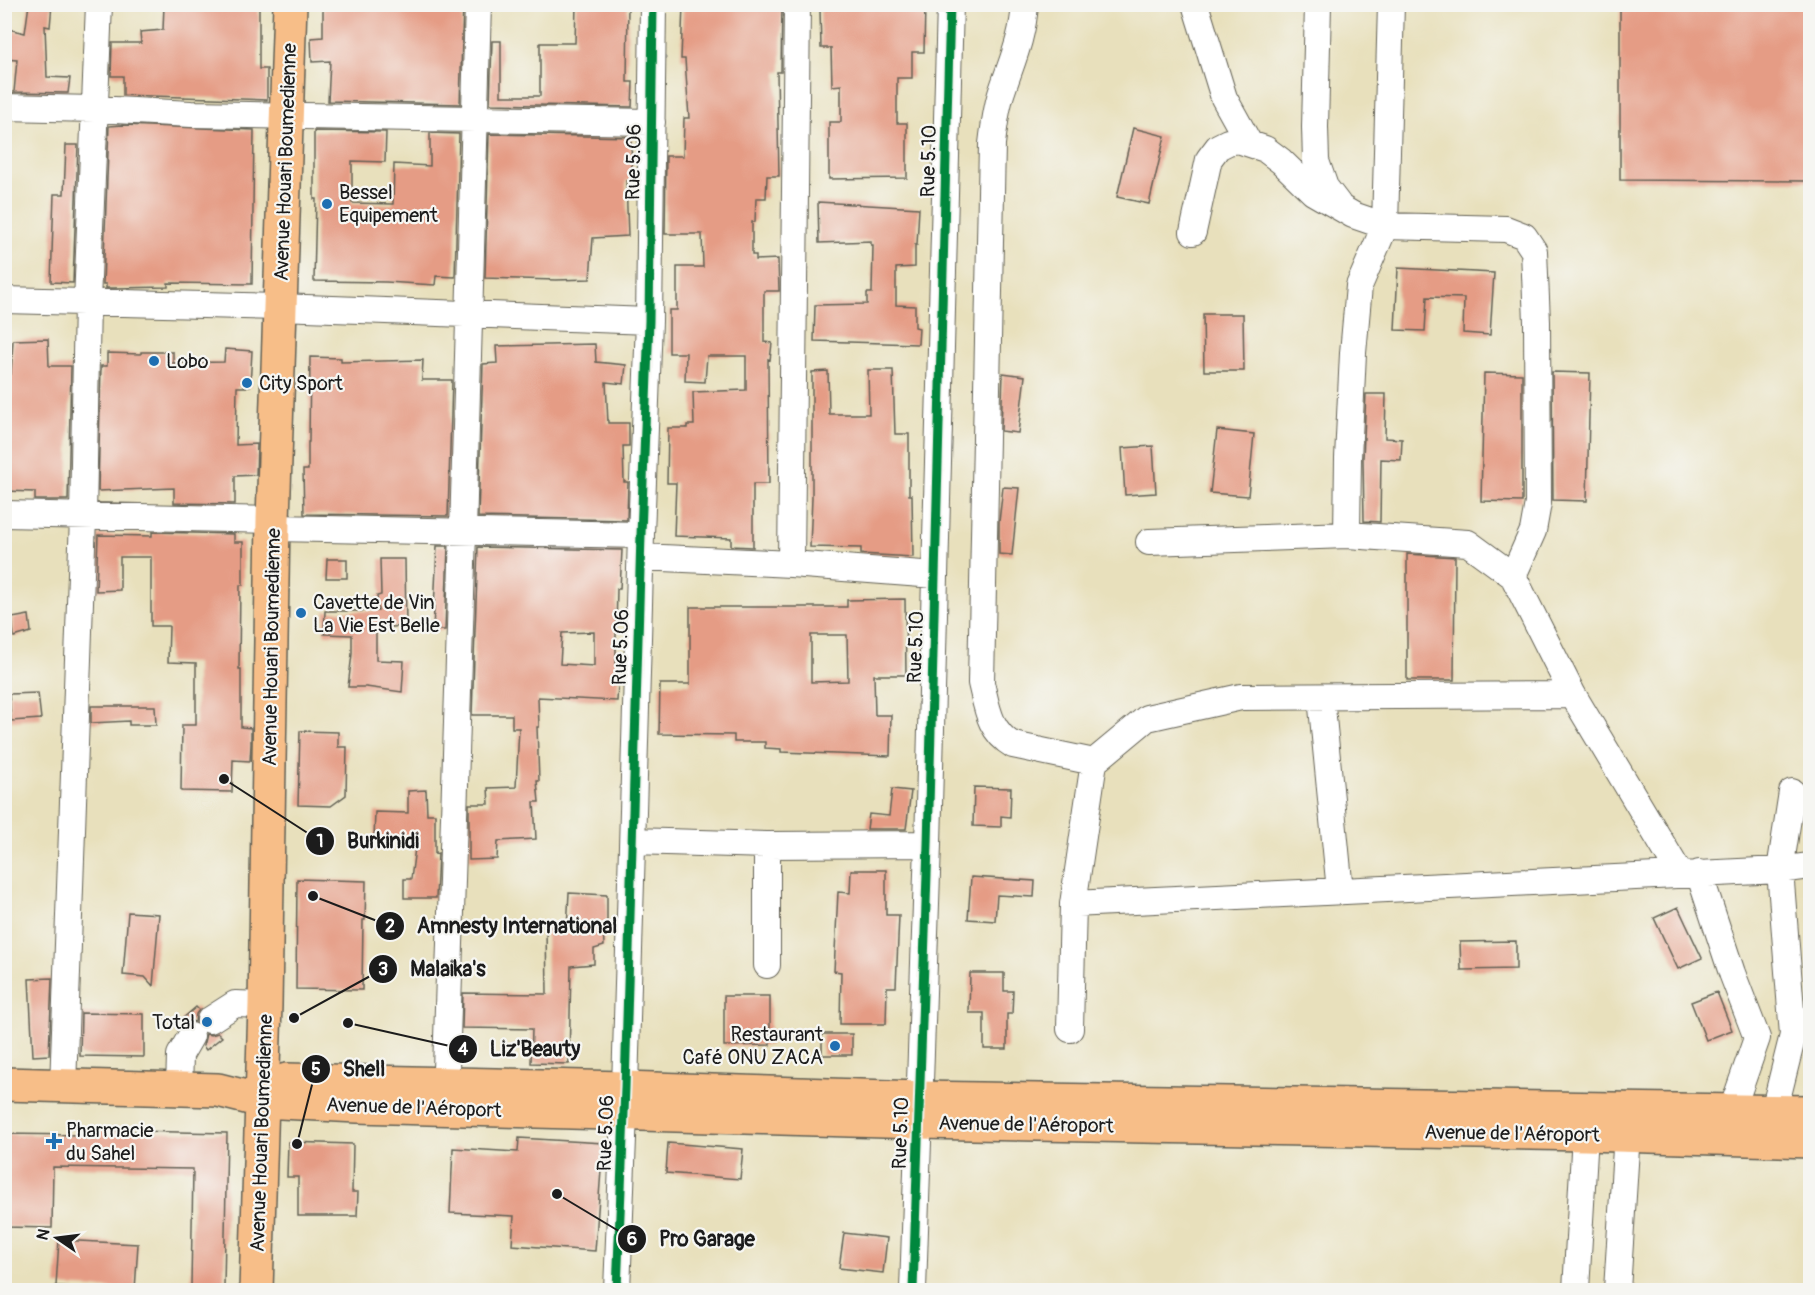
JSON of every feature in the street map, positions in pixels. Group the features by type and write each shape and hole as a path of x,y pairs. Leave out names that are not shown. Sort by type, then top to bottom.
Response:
{"main road":[{"name":"Avenue Houari Boumedienne","path":"256,1290 266,1005 274,524 290,4"},
{"name":"Avenue de l'Aéroport","path":"4,1084 919,1110 1774,1125 1810,1112"},
{"name":"Avenue de l'Aéroport","path":"1628,1122 1732,1110 1810,1141"}],"street":[{"path":"63,1087 83,517 87,302 99,4"},
{"path":"446,1096 477,4"},
{"name":"Rue 5.06","path":"617,1290 650,321 653,4"},
{"path":"791,564 797,4"},
{"name":"Rue 5.10","path":"913,1290 928,844 950,4"},
{"path":"1025,4 1024,24 1000,96 992,144 981,682 988,715 994,728 1003,739 1013,745 1094,762"},
{"path":"1195,4 1224,98 1249,143"},
{"path":"1318,4 1316,161 1325,187 1342,209"},
{"path":"1347,534 1348,458 1359,286 1385,226 1391,4"},
{"path":"4,107 191,114 652,122"},
{"path":"1193,232 1209,159 1218,147 1238,140 1265,149 1313,192 1342,209 1385,226 1506,229 1524,236 1534,251 1537,322 1538,503 1533,531 1513,576"},
{"path":"4,300 280,307 650,321"},
{"path":"4,514 463,532 641,546 791,564 935,575"},
{"path":"1149,542 1347,534 1468,543 1513,576 1573,695 1690,874 1731,973 1757,1038 1732,1110"},
{"path":"1070,1029 1073,904 1094,762 1147,718 1241,697 1573,695"},
{"path":"1322,697 1340,891"},
{"path":"1774,1125 1793,1035 1780,870 1792,792"},
{"path":"633,841 767,845 928,844"},
{"path":"767,845 767,964"},
{"path":"1073,904 1780,870 1810,866"},
{"path":"179,1089 180,1055 200,1028 235,1004 266,1005"},
{"path":"1576,1290 1586,1121"},
{"path":"1617,1290 1628,1122"}],"building":[{"path":"29,4 52,4 50,27 45,26 47,77 70,78 68,93 14,92 17,60 4,59 4,28 25,33"},
{"path":"198,4 259,4 259,69 267,69 267,100 123,95 123,76 111,76 112,43 141,43 140,32 163,30 164,5 198,7"},
{"path":"323,4 463,4 460,104 328,101 330,61 312,62 311,38 323,37"},
{"path":"576,4 628,4 627,82 633,82 632,107 490,104 492,41 501,41 501,96 540,96 540,43 575,43"},
{"path":"683,4 782,4 781,72 777,72 779,176 767,176 766,198 756,198 755,222 752,222 752,255 756,255 756,260 778,259 779,291 764,291 764,342 772,343 770,360 768,359 769,484 753,484 753,547 731,546 731,538 674,536 676,483 667,483 668,428 687,428 687,425 694,425 693,392 746,390 746,356 707,356 705,382 685,381 686,353 669,353 669,310 677,310 677,267 703,267 702,234 665,234 666,156 683,156 684,118 689,118 685,59 681,59"},
{"path":"823,4 925,4 924,52 912,52 912,78 897,78 897,123 907,123 907,178 829,179 829,122 841,122 841,85 832,86 831,48 821,48 820,10 823,10"},
{"path":"1620,4 1810,4 1810,181 1620,180"},
{"path":"109,126 254,130 252,284 168,283 168,287 106,288 106,284 103,284"},
{"path":"1133,128 1165,136 1149,204 1117,197"},
{"path":"314,131 386,132 385,162 352,161 352,203 393,204 394,164 430,166 430,133 459,134 455,277 436,276 435,285 314,281 316,199 314,199"},
{"path":"489,134 631,137 632,180 626,181 628,236 593,238 590,279 485,278"},
{"path":"66,145 78,145 73,283 51,282 54,194 64,194"},
{"path":"818,202 919,208 915,267 896,268 896,305 915,306 915,327 919,328 918,344 814,341 815,305 867,304 867,293 872,293 873,245 871,241 819,243"},
{"path":"1398,268 1494,273 1490,335 1463,333 1464,298 1427,297 1425,331 1395,330"},
{"path":"1203,314 1243,314 1244,371 1204,371"},
{"path":"48,339 49,366 71,366 68,500 35,500 35,492 6,491 8,417 4,417 4,374 11,374 13,340"},
{"path":"595,344 596,362 626,365 624,384 606,382 608,423 629,423 629,446 623,446 624,482 628,482 627,520 478,517 483,364 497,363 496,346"},
{"path":"225,349 252,351 250,387 237,387 236,445 257,444 256,475 235,476 235,504 174,503 174,488 98,491 101,366 107,366 107,353 173,352 173,363 224,362"},
{"path":"310,357 341,358 341,362 423,360 422,380 452,380 448,516 304,514 303,470 308,470"},
{"path":"868,370 893,370 895,434 909,434 909,495 912,495 913,557 861,554 861,548 810,547 812,372 828,371 829,414 869,414"},
{"path":"1552,372 1590,373 1587,501 1553,500"},
{"path":"1003,373 1025,376 1018,433 1001,431"},
{"path":"1484,373 1522,374 1522,502 1481,501"},
{"path":"1366,394 1386,394 1385,438 1402,439 1401,460 1381,459 1380,522 1364,521 1363,458"},
{"path":"1217,430 1254,434 1248,496 1210,493"},
{"path":"1153,446 1156,493 1125,495 1122,448"},
{"path":"1003,487 1019,488 1012,555 999,554 999,522"},
{"path":"152,532 234,534 234,542 243,542 239,669 241,669 241,727 251,728 251,744 250,761 233,760 232,792 181,791 182,725 196,725 196,663 168,662 169,626 151,626 151,557 120,557 120,590 96,591 98,535 152,536"},
{"path":"437,546 448,546 445,630 433,630"},
{"path":"478,547 622,550 620,589 617,589 616,667 619,667 617,701 538,697 539,802 534,802 536,839 498,841 497,859 469,860 469,804 489,804 488,788 516,787 519,728 512,728 512,715 472,715","holes":["594,632 594,666 560,664 562,633"]},
{"path":"1407,554 1455,557 1454,680 1407,680"},
{"path":"327,559 347,559 347,578 326,578"},
{"path":"380,559 405,559 406,626 376,628 376,660 404,661 402,692 348,687 352,635 324,634 325,611 378,611 377,596 381,595"},
{"path":"905,599 906,675 874,675 875,715 891,715 890,756 781,752 781,749 765,748 765,742 734,742 734,735 659,734 660,684 690,684 690,607 847,607 847,600","holes":["811,635 847,635 848,681 811,682"]},
{"path":"29,615 31,632 14,637 12,618"},
{"path":"38,693 41,719 11,721 9,694"},
{"path":"91,706 155,706 156,725 129,725 129,721 91,723"},
{"path":"300,731 338,732 338,747 347,747 346,795 331,806 298,805"},
{"path":"974,787 1011,788 1010,817 1001,816 1001,827 973,826"},
{"path":"892,789 911,791 906,829 867,829 869,814 889,816"},
{"path":"426,790 427,814 435,814 435,854 438,853 436,898 404,898 404,879 411,879 416,840 374,840 375,812 408,813 408,791"},
{"path":"851,870 886,870 886,915 899,915 896,987 887,987 886,1024 840,1024 841,972 834,971 838,892 850,893"},
{"path":"971,877 1035,881 1034,897 997,895 995,921 968,919"},
{"path":"297,879 366,881 362,990 296,989"},
{"path":"569,893 607,895 607,925 603,925 604,946 594,949 594,964 571,966 569,1064 531,1063 532,1029 462,1028 463,993 547,994 546,927 567,928"},
{"path":"1678,907 1702,958 1678,969 1654,918"},
{"path":"128,912 159,914 153,986 145,977 123,975"},
{"path":"1516,941 1516,969 1461,970 1460,942"},
{"path":"970,973 1004,973 1004,991 1013,991 1012,1014 1007,1014 1007,1049 984,1049 984,1013 969,1013"},
{"path":"52,978 49,1055 33,1056 29,979"},
{"path":"1717,992 1732,1030 1706,1040 1691,1002"},
{"path":"724,996 770,996 770,1045 724,1046"},
{"path":"196,1007 199,1010 195,1022 183,1023 181,1020"},
{"path":"81,1013 144,1014 144,1057 80,1056"},
{"path":"218,1033 222,1037 206,1050 203,1046 206,1034"},
{"path":"822,1034 852,1034 852,1055 822,1055"},
{"path":"81,1130 227,1133 224,1287 191,1286 193,1169 53,1167 52,1228 4,1227 4,1134 81,1135"},
{"path":"519,1138 603,1143 595,1251 512,1245 514,1216 450,1213 453,1148 518,1152"},
{"path":"288,1142 353,1144 352,1192 358,1192 357,1216 298,1216 298,1177 287,1177"},
{"path":"668,1143 743,1149 740,1179 666,1173"},
{"path":"844,1233 887,1238 883,1273 839,1268"},
{"path":"59,1240 138,1244 135,1290 56,1286"}],"cycle path":[{"path":"617,1290 649,321 653,4"},
{"path":"913,1290 928,844 950,4"}],"place":[{"name":"Bessel Equipement","path":"327,204"},
{"name":"Lobo","path":"154,361"},
{"name":"City Sport","path":"247,383"},
{"name":"Cavette de Vin La Vie Est Belle","path":"301,613"},
{"name":"Burkinidi","path":"224,779"},
{"name":"Amnesty International","path":"313,896"},
{"name":"Malaika's","path":"294,1018"},
{"name":"Total","path":"207,1022"},
{"name":"Liz'Beauty","path":"348,1023"},
{"name":"Restaurant Café ONU ZACA","path":"835,1046"},
{"name":"Pharmacie du Sahel","path":"54,1141"},
{"name":"Shell","path":"297,1144"},
{"name":"Pro Garage","path":"557,1194"}]}
